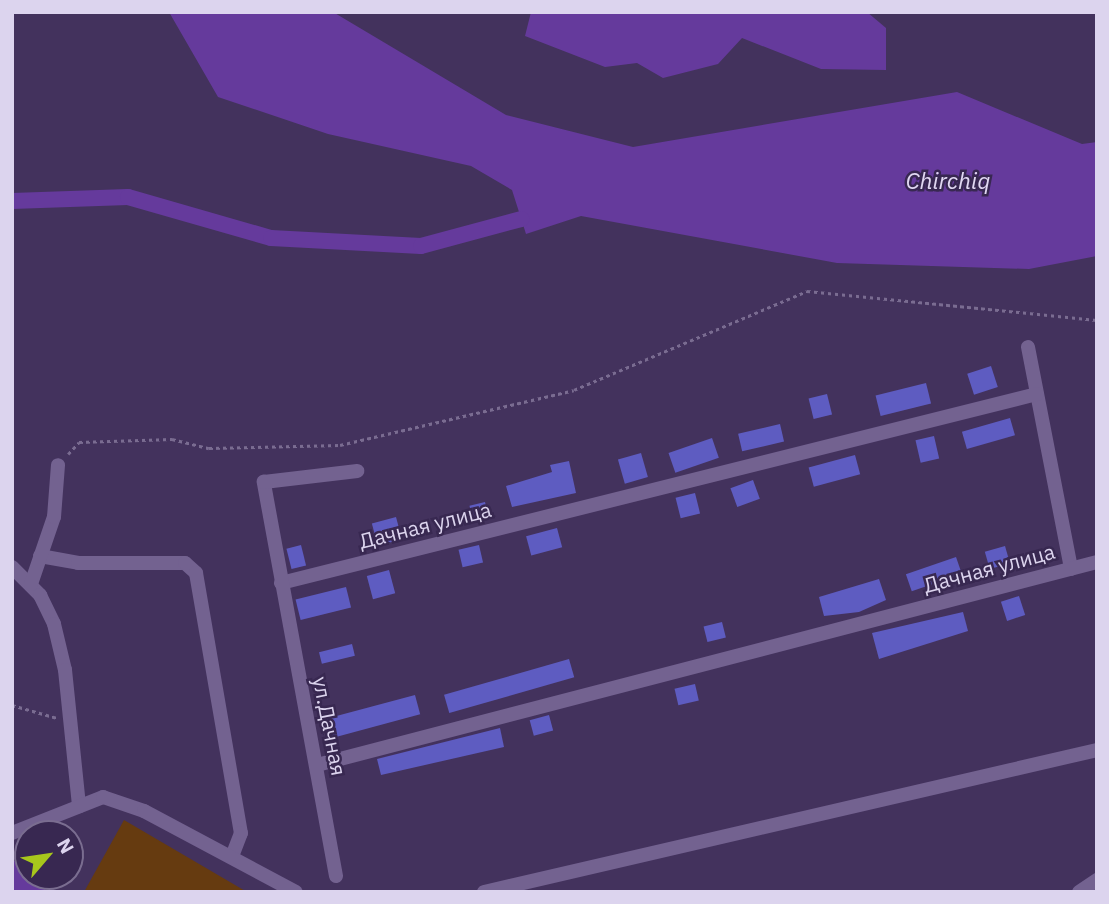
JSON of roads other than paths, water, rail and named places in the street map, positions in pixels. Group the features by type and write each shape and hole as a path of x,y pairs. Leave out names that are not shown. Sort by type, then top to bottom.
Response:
{"street":[{"path":"1028,347 1037,394"},
{"name":"Дачная улица","path":"281,583 1037,394 1070,569 317,765"},
{"path":"32,584 54,517 58,465"},
{"name":"ул.Дачная","path":"336,876 264,482 357,471"},
{"path":"40,556 78,564 184,563 196,573 241,833 232,857"},
{"path":"1070,569 1097,562"},
{"path":"12,567 32,584 54,624 70,721 79,806"},
{"path":"484,892 1097,750"},
{"path":"12,833 103,797 144,811 296,892"},
{"path":"1079,892 1097,880"}],"water":[{"name":"Chirchiq","path":"169,12 333,12 506,115 633,147 957,92 1082,144 1097,142 1097,256 1029,269 837,263 581,216 526,234 512,190 471,166 328,134 218,97"},
{"path":"531,12 867,12 886,28 886,70 821,69 742,38 718,64 663,78 637,63 605,67 525,36"},
{"path":"12,861 14,890 45,890 44,892 12,892"}],"waterway":[{"path":"12,201 128,197 271,238 421,246 521,219"}]}
